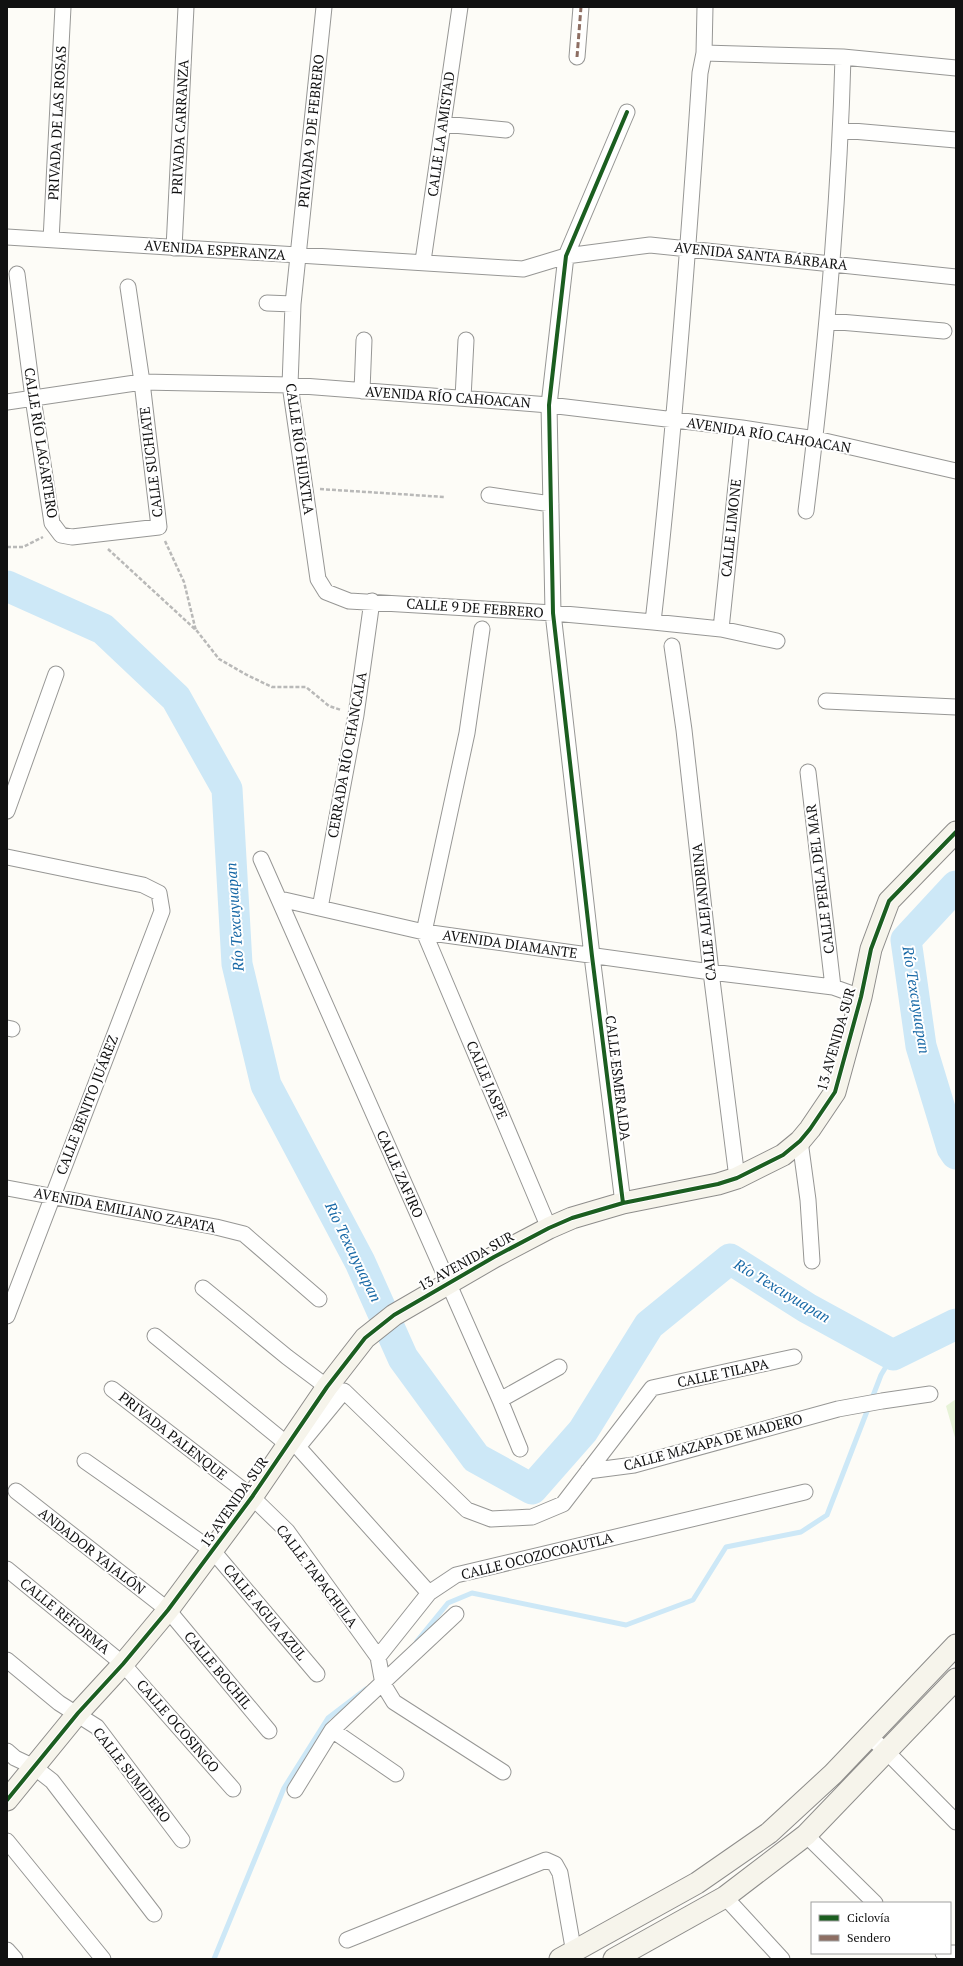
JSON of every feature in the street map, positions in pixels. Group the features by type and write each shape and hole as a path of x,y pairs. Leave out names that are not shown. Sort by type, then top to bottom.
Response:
{"street":[{"name":"PRIVADA DE LAS ROSAS","path":"51,240 63,7"},
{"name":"PRIVADA CARRANZA","path":"174,248 186,7"},
{"name":"PRIVADA 9 DE FEBRERO","path":"299,255 324,7"},
{"name":"CALLE LA AMISTAD","path":"423,261 460,7"},
{"path":"576,57 582,7"},
{"path":"653,622 689,248 700,73 704,53 706,7"},
{"path":"704,53 843,57 956,68"},
{"path":"806,512 816,439 834,264 843,57"},
{"name":"CALLE ESMERALDA","path":"623,1203 592,956 553,613 549,405 566,256 627,112"},
{"path":"443,124 506,130"},
{"path":"841,130 956,140"},
{"name":"AVENIDA ESPERANZA","path":"7,236 174,248 423,261"},
{"name":"AVENIDA SANTA BÁRBARA","path":"423,261 523,268 566,256 650,245 956,277"},
{"name":"CALLE RÍO HUIXTLA","path":"299,255 293,304 290,385 318,578 326,592"},
{"name":"CALLE RÍO LAGARTERO","path":"18,274 33,398 52,523 61,535 72,537 159,527"},
{"name":"CALLE SUCHIATE","path":"128,287 142,382 159,527"},
{"path":"267,303 293,304"},
{"path":"828,321 944,331"},
{"path":"362,391 364,340"},
{"path":"463,398 466,340"},
{"name":"AVENIDA RÍO CAHOACAN","path":"7,402 142,382 290,385 549,405 673,419 816,439 956,471"},
{"name":"CALLE LIMONE","path":"721,629 742,428"},
{"path":"489,495 551,504"},
{"name":"CALLE 9 DE FEBRERO","path":"326,592 349,601 372,601 553,613 653,622 721,629 777,641"},
{"name":"CERRADA RÍO CHANCALA","path":"320,908 356,715 372,601"},
{"path":"424,932 467,733 482,629"},
{"name":"CALLE ALEJANDRINA","path":"672,646 684,730 711,972 737,1178"},
{"path":"7,811 56,674"},
{"path":"826,701 956,707"},
{"name":"CALLE PERLA DEL MAR","path":"808,772 833,987"},
{"name":"13 AVENIDA SUR","path":"7,1800 78,1713 123,1664 168,1610 252,1497 336,1389 365,1338 394,1315 447,1283 549,1228 572,1218 623,1203 718,1184 737,1178 783,1155 800,1141 835,1092 861,997 870,949 889,901 956,832"},
{"name":"CALLE BENITO JUÁREZ","path":"7,857 143,885 159,893 162,911 7,1316"},
{"name":"CALLE ZAFIRO","path":"261,859 280,899 447,1283 500,1400 520,1450"},
{"name":"AVENIDA DIAMANTE","path":"280,899 424,932 592,956 833,987 861,997"},
{"name":"CALLE JASPE","path":"424,932 549,1228"},
{"path":"800,1141 808,1200 812,1261"},
{"name":"AVENIDA EMILIANO ZAPATA","path":"7,1188 216,1227 244,1234 319,1299"},
{"path":"203,1288 287,1358 336,1389 467,1510 490,1519 532,1517 563,1504 588,1471"},
{"path":"155,1336 292,1445 429,1593"},
{"name":"CALLE TILAPA","path":"588,1471 652,1388 794,1357"},
{"path":"500,1400 559,1367"},
{"name":"PRIVADA PALENQUE","path":"112,1389 252,1497"},
{"name":"CALLE MAZAPA DE MADERO","path":"588,1471 634,1465 838,1410 882,1401 930,1394"},
{"name":"CALLE AGUA AZUL","path":"85,1462 213,1551 317,1674"},
{"name":"ANDADOR YAJALÓN","path":"16,1491 168,1610"},
{"name":"CALLE OCOZOCOAUTLA","path":"378,1657 429,1593 456,1575 805,1492"},
{"name":"CALLE TAPACHULA","path":"252,1497 287,1531 378,1657"},
{"name":"CALLE REFORMA","path":"7,1569 123,1664"},
{"name":"CALLE BOCHIL","path":"168,1610 269,1731"},
{"path":"295,1790 332,1730 383,1684 456,1614"},
{"path":"347,1940 546,1860 555,1864 560,1873 570,1957 697,1883 769,1833 834,1774 956,1645"},
{"path":"378,1657 383,1684 394,1702 503,1772"},
{"name":"CALLE SUMIDERO","path":"7,1660 59,1703 78,1713 97,1727 182,1840"},
{"name":"CALLE OCOSINGO","path":"123,1664 233,1789"},
{"path":"614,1959 725,1897 806,1835 956,1680"},
{"path":"332,1730 396,1774"},
{"path":"869,1736 887,1752 956,1822"},
{"path":"7,1751 15,1758 34,1767 52,1780 154,1914"},
{"path":"806,1835 875,1902"},
{"path":"7,1841 103,1959"},
{"path":"725,1897 782,1959"},
{"path":"7,1950 15,1959"}],"path":[{"path":"305,488 445,497"},
{"path":"7,547 23,547 46,536 61,535"},
{"path":"92,535 197,631 219,660 272,687 306,687 329,706 356,715"}],"green space":[{"path":"956,1399 956,1441 946,1406"}],"waterway":[{"name":"Río Texcuyuapan","path":"7,586 103,629 176,698 227,789 237,964 266,1085 360,1262 403,1358 476,1458 532,1489 583,1431 649,1325 730,1259 807,1308 893,1355 956,1324"},
{"name":"Río Texcuyuapan","path":"956,886 906,940 921,1046 952,1148 956,1154"},
{"path":"417,1641 448,1603 472,1593 626,1625 693,1600 726,1547 801,1532 827,1515 881,1375 893,1355"},
{"path":"214,1959 284,1788 328,1718 366,1689"}],"marked path":[{"path":"577,57 581,7"}],"cycle path":[{"path":"623,1203 592,956 553,613 549,405 566,256 627,112"},
{"path":"7,1800 78,1713 123,1664 168,1610 252,1497 327,1387 365,1338 394,1315 494,1257 549,1228 572,1218 623,1203 718,1184 737,1178 783,1155 800,1141 835,1092 861,997 871,949 889,901 956,832"}]}
